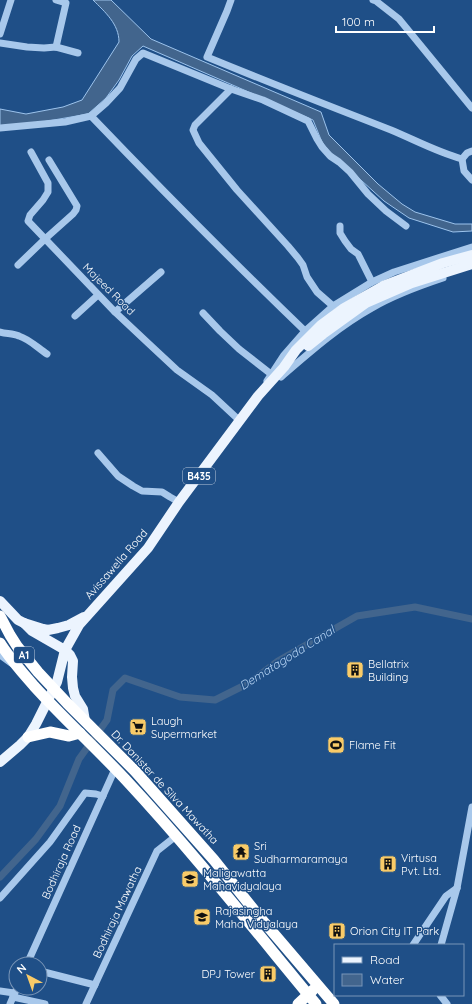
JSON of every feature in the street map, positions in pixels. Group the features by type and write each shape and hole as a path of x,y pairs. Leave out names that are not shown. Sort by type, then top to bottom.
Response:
{"highway":[{"name":"Dr. Danister de Silva Mawatha","path":"0,616 10,635 25,657 54,689 135,771 214,860 258,915 332,1001"},
{"name":"A1","path":"0,647 47,701 100,753 176,836 250,922 316,1004 332,1001"},
{"path":"28,737 50,732 69,736 81,734"},
{"path":"298,1004 318,986"}],"main road":[{"name":"B435","path":"284,367 296,350 321,325 344,308 383,286 443,263 472,255"},
{"name":"B435","path":"284,367 323,334 366,303 412,283 472,264"},
{"name":"Avissawella Road","path":"0,762 28,737 38,720 54,689 59,676 65,650 79,625 148,548 179,502 258,396 284,367"},
{"path":"0,601 18,620 38,628 48,630 53,630 86,616"},
{"path":"24,623 32,631 65,650 73,661 73,688 88,723"}],"street":[{"path":"0,34 11,0"},
{"path":"56,0 66,3 56,47"},
{"path":"231,0 207,57 462,160"},
{"path":"373,0 400,19 472,108"},
{"path":"0,43 27,47 56,47 78,54"},
{"path":"0,128 65,122 91,116 120,88 136,59 143,53 231,89 263,100 308,121 322,148 339,162 368,194 386,211 406,226"},
{"path":"231,89 195,125 193,130 199,143 237,190 303,264 307,277 317,292 333,306"},
{"path":"91,116 173,201 266,294 305,330"},
{"path":"472,151 467,153 462,160 464,171 472,180"},
{"name":"Majeed Road","path":"31,152 48,183 48,192 30,215 28,221 115,312 177,370 212,395 240,420"},
{"path":"18,265 76,210 77,206 49,160"},
{"path":"340,226 340,233 344,241 358,254 372,282"},
{"path":"258,396 284,355 305,330 333,306 372,282 394,272 472,248"},
{"path":"258,396 308,353 348,322 372,308 406,292 472,269"},
{"path":"115,312 161,272"},
{"path":"75,316 98,295"},
{"path":"203,313 239,349 271,374"},
{"path":"0,332 22,336 47,354"},
{"path":"98,453 118,476 133,486 142,491 162,492 179,502"},
{"path":"0,593 12,614"},
{"name":"Bodhiraja Road","path":"32,956 115,769"},
{"path":"0,898 50,842 85,794 96,794 103,796"},
{"path":"442,944 457,888 472,807"},
{"name":"Bodhiraja Mawatha","path":"86,1004 157,852 176,836"},
{"path":"414,944 446,896 457,888"},
{"path":"48,973 95,985"},
{"path":"13,996 45,1004"},
{"path":"441,996 447,1004"}],"water":[{"path":"93,0 111,0 151,39 321,112 329,135 378,184 402,204 415,212 455,224 472,224 472,231 453,232 409,218 384,201 329,151 322,142 313,120 143,46 132,56 119,80 106,98 88,114 25,125 0,126 0,109 26,114 63,107 82,100 119,42 117,30 114,24"}],"waterway":[{"name":"Dematagoda Canal","path":"0,877 36,839 60,806 79,759 107,720 113,690 125,678 180,697 215,700 249,683 278,661 357,616 415,607 472,619"}],"place":[{"name":"Bellatrix Building","path":"355,670"},
{"name":"Laugh Supermarket","path":"138,727"},
{"name":"Flame Fit","path":"336,745"},
{"name":"Sri Sudharmaramaya","path":"241,852"},
{"name":"Virtusa Pvt. Ltd.","path":"388,864"},
{"name":"Maligawatta Mahavidyalaya","path":"190,879"},
{"name":"Rajasingha Maha Vidyalaya","path":"202,917"},
{"name":"Orion City IT Park","path":"337,931"},
{"name":"DPJ Tower","path":"268,974"}]}
